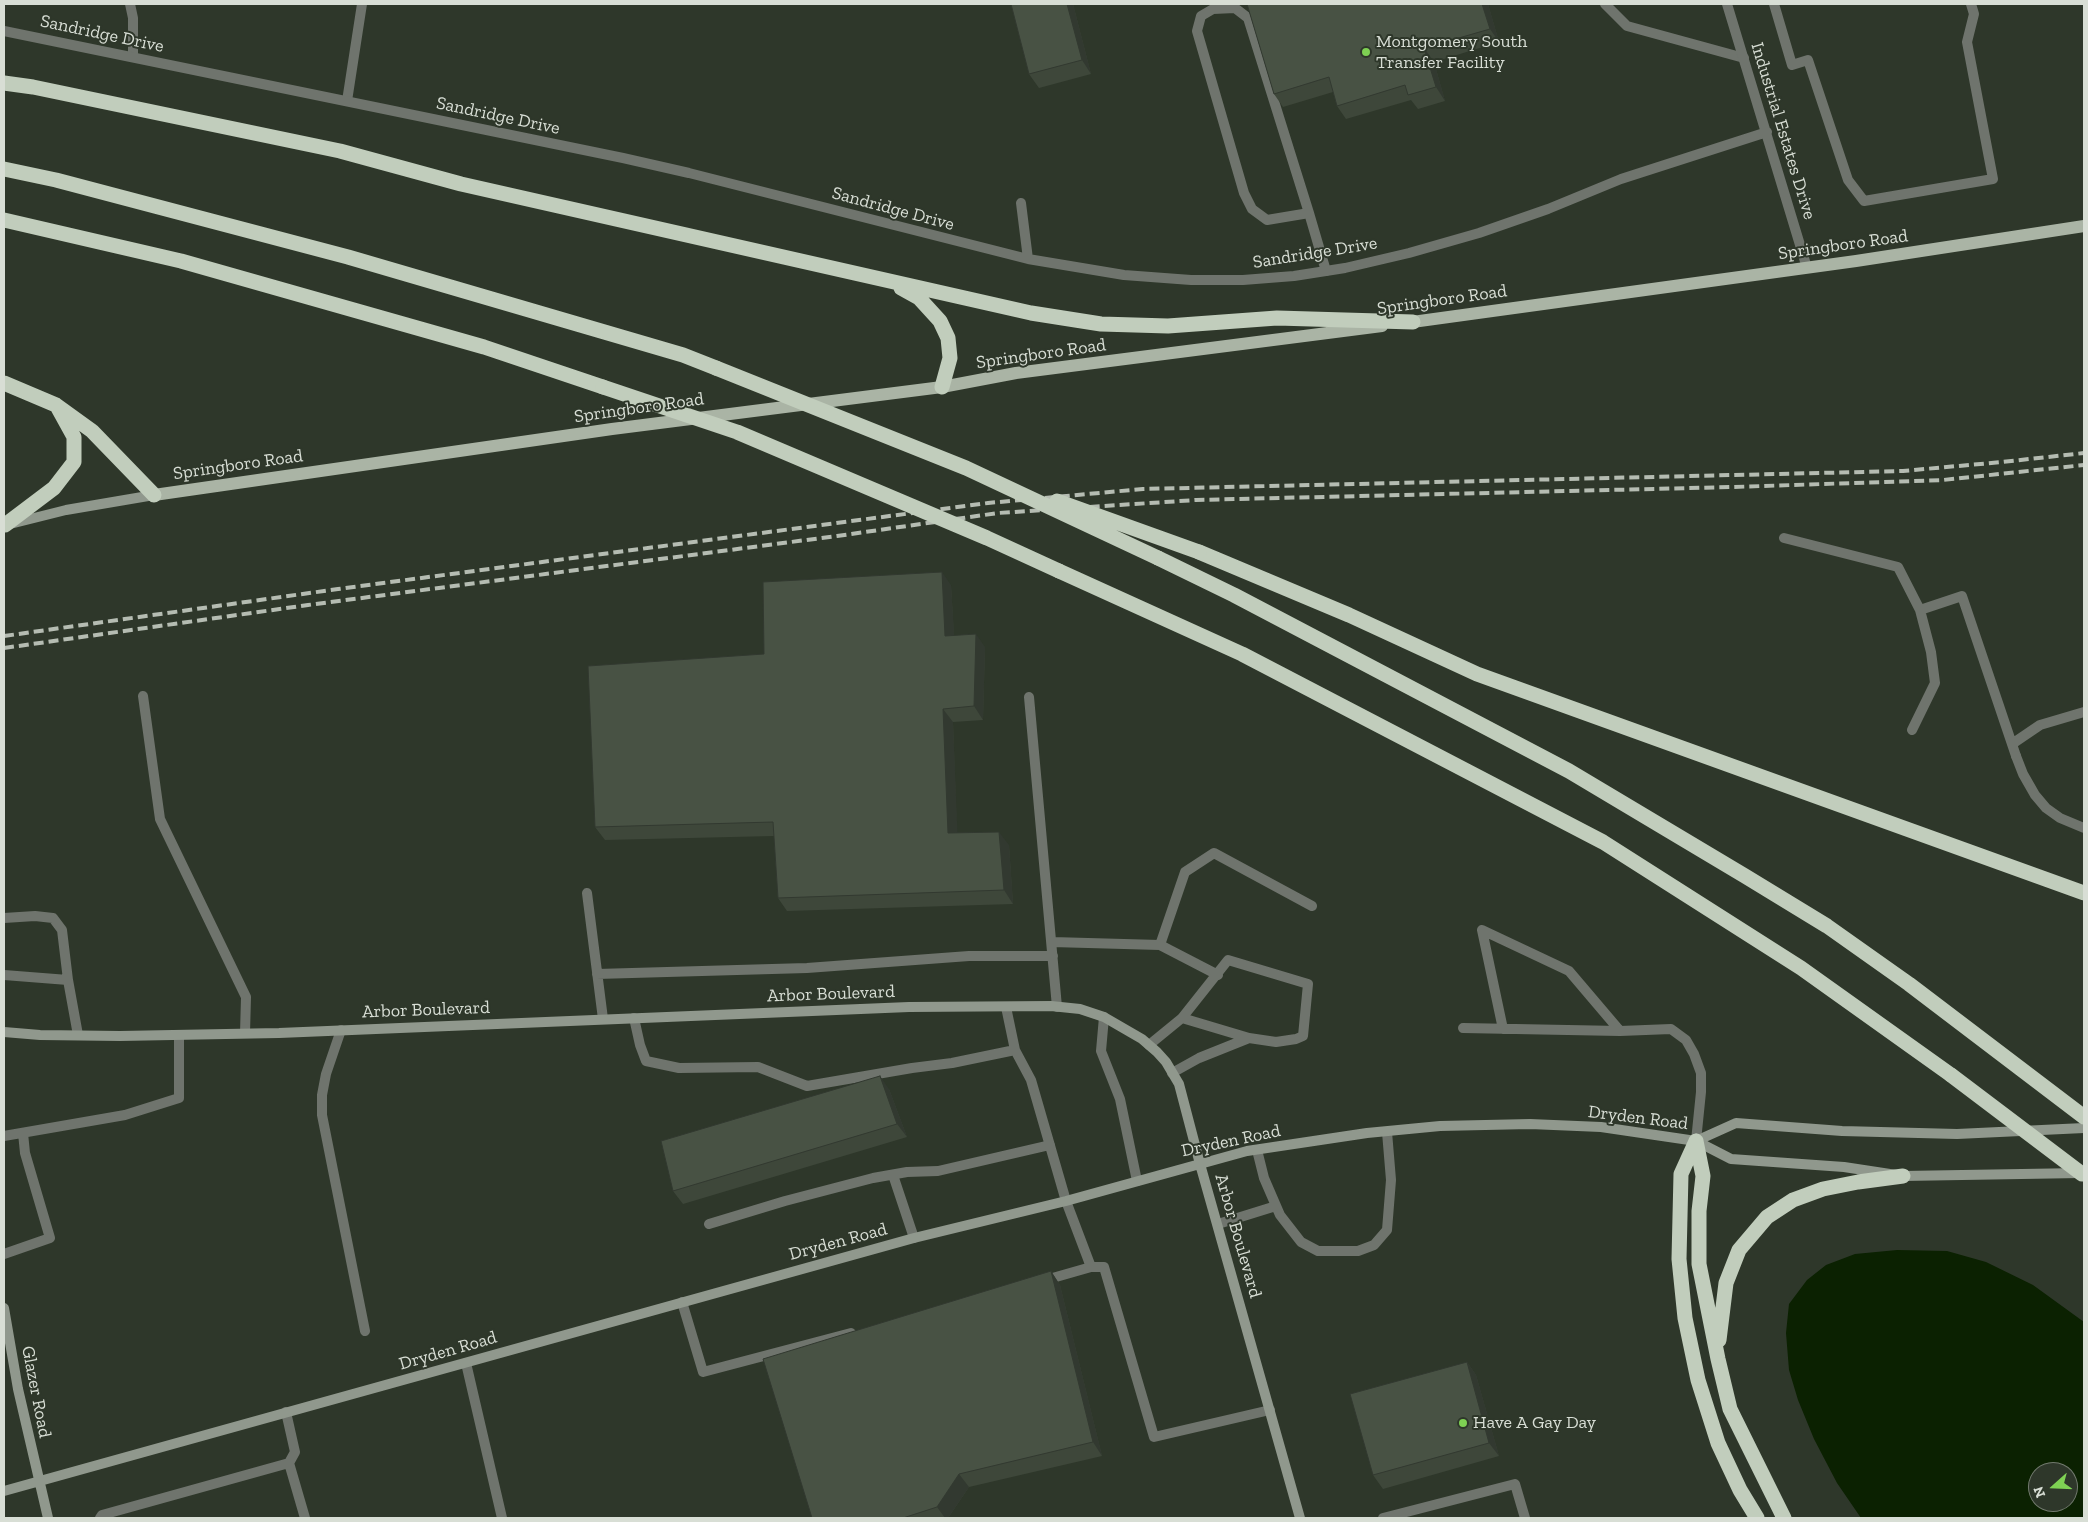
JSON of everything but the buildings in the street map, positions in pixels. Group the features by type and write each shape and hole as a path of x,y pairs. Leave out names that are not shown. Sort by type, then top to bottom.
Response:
{"highway":[{"path":"4,83 340,151 461,184 1031,313 1101,324 1168,326 1277,318 1413,322"},
{"path":"4,169 56,180 348,257 683,355 966,468 1199,552 1349,615 1477,674 2084,893"},
{"path":"4,220 181,261 484,348 736,432 1059,570 1242,654 1602,842 1802,968 2084,1174"},
{"path":"878,278 919,298 940,321 948,338 950,358 942,387"},
{"path":"4,383 56,405 92,431 154,495"},
{"path":"5,526 54,488 74,462 74,437 56,405"},
{"path":"966,468 1234,595 1569,771 1827,926 1909,984 2084,1117"},
{"path":"1696,1141 1703,1176 1699,1211 1699,1264 1718,1359 1730,1409 1784,1518"},
{"path":"1696,1141 1680,1174 1679,1259 1685,1318 1698,1380 1718,1443 1740,1490 1756,1518"},
{"path":"1718,1359 1726,1282 1739,1250 1768,1217 1793,1200 1823,1189 1903,1176"}],"main road":[{"name":"Springboro Road","path":"5,526 66,510 154,495 612,429 942,387 1016,374 1807,268 2084,226"},
{"name":"Arbor Boulevard","path":"4,1032 78,1035 245,1034 899,1008 1057,1007 1080,1009 1104,1017 1120,1025 1149,1045 1166,1062 1183,1097 1200,1164 1300,1518"},
{"name":"Dryden Road","path":"1696,1141 1736,1123 1842,1130 1957,1134 2084,1128"},
{"name":"Dryden Road","path":"4,1491 914,1238 1066,1201 1257,1150 1440,1126 1530,1124 1600,1127 1696,1141 1731,1158 1844,1167 1903,1176 2084,1174"},
{"name":"Glazer Road","path":"4,1308 18,1389 48,1518"}],"street":[{"path":"130,4 133,18 133,58"},
{"path":"347,101 362,4"},
{"path":"1605,4 1627,26 1744,58"},
{"name":"Industrial Estates Drive","path":"1727,4 1807,268"},
{"path":"1774,4 1792,65 1808,60 1848,180 1864,201 1993,179 1968,42 1974,14 1971,4"},
{"path":"1309,213 1267,220 1252,209 1244,193 1197,31 1202,16 1213,9 1235,8 1248,18 1309,213 1326,271"},
{"name":"Sandridge Drive","path":"4,31 689,173 1028,259 1124,275 1191,280 1243,280 1294,276 1409,253 1479,233 1548,209 1621,179 1767,132"},
{"path":"1021,202 1028,259"},
{"path":"1784,538 1898,568 1920,610 1931,652 1935,683 1912,730"},
{"path":"1920,610 1962,596 2023,774 2035,795 2046,808 2060,818 2084,828"},
{"path":"143,696 160,819 246,997 245,1034"},
{"path":"1029,697 1057,1007"},
{"path":"2012,744 2040,726 2084,712"},
{"path":"1160,945 1185,872 1214,853 1312,906"},
{"path":"586,893 603,1019"},
{"path":"4,918 36,916 53,918 62,930 68,980 78,1035"},
{"path":"1503,1029 1482,930 1569,971 1620,1031"},
{"path":"1052,942 1160,945 1218,975"},
{"path":"597,974 807,968 970,956 1052,956"},
{"path":"1149,1045 1182,1018 1228,960 1308,984 1303,1036 1296,1040 1276,1042 1249,1038 1182,1018"},
{"path":"4,975 68,980"},
{"path":"1006,1007 1016,1050 1031,1080 1066,1201 1091,1267"},
{"path":"1104,1017 1101,1051 1120,1099 1137,1181"},
{"path":"634,1018 646,1061 679,1068 758,1067 808,1086 952,1063 1016,1050"},
{"path":"1463,1028 1620,1031 1671,1028 1686,1040 1701,1073 1696,1141"},
{"path":"341,1030 326,1074 322,1095 322,1116 365,1331"},
{"path":"4,1136 125,1115 179,1098 179,1035"},
{"path":"1172,1073 1199,1058 1249,1038"},
{"path":"4,1254 50,1238 25,1153 23,1132"},
{"path":"1257,1150 1264,1178 1280,1215 1301,1242 1318,1250 1358,1251 1374,1245 1386,1230 1391,1180 1387,1132"},
{"path":"708,1224 785,1201 893,1175 938,1171 1050,1145"},
{"path":"893,1175 914,1238"},
{"path":"1218,1224 1276,1206"},
{"path":"1030,1284 1091,1267 1104,1267 1154,1437 1270,1410"},
{"path":"682,1302 703,1372 865,1329"},
{"path":"466,1363 502,1518"},
{"path":"101,1517 288,1463 295,1452 286,1412"},
{"path":"288,1463 305,1518"},
{"path":"1383,1518 1515,1484 1525,1518"}],"shaded area":[{"path":"1897,1250 1947,1251 1986,1262 2033,1285 2084,1322 2084,1518 1861,1518 1837,1483 1814,1439 1798,1400 1789,1370 1786,1333 1789,1304 1807,1280 1826,1265 1855,1254"}],"railway":[{"path":"4,636 338,589 988,503 1143,489 1903,471 2084,453"},
{"path":"4,648 308,605 837,536 998,513 1196,500 1943,480 2084,465"}],"place":[{"name":"Montgomery South Transfer Facility","path":"1366,52"},
{"name":"Have A Gay Day","path":"1463,1423"}]}
